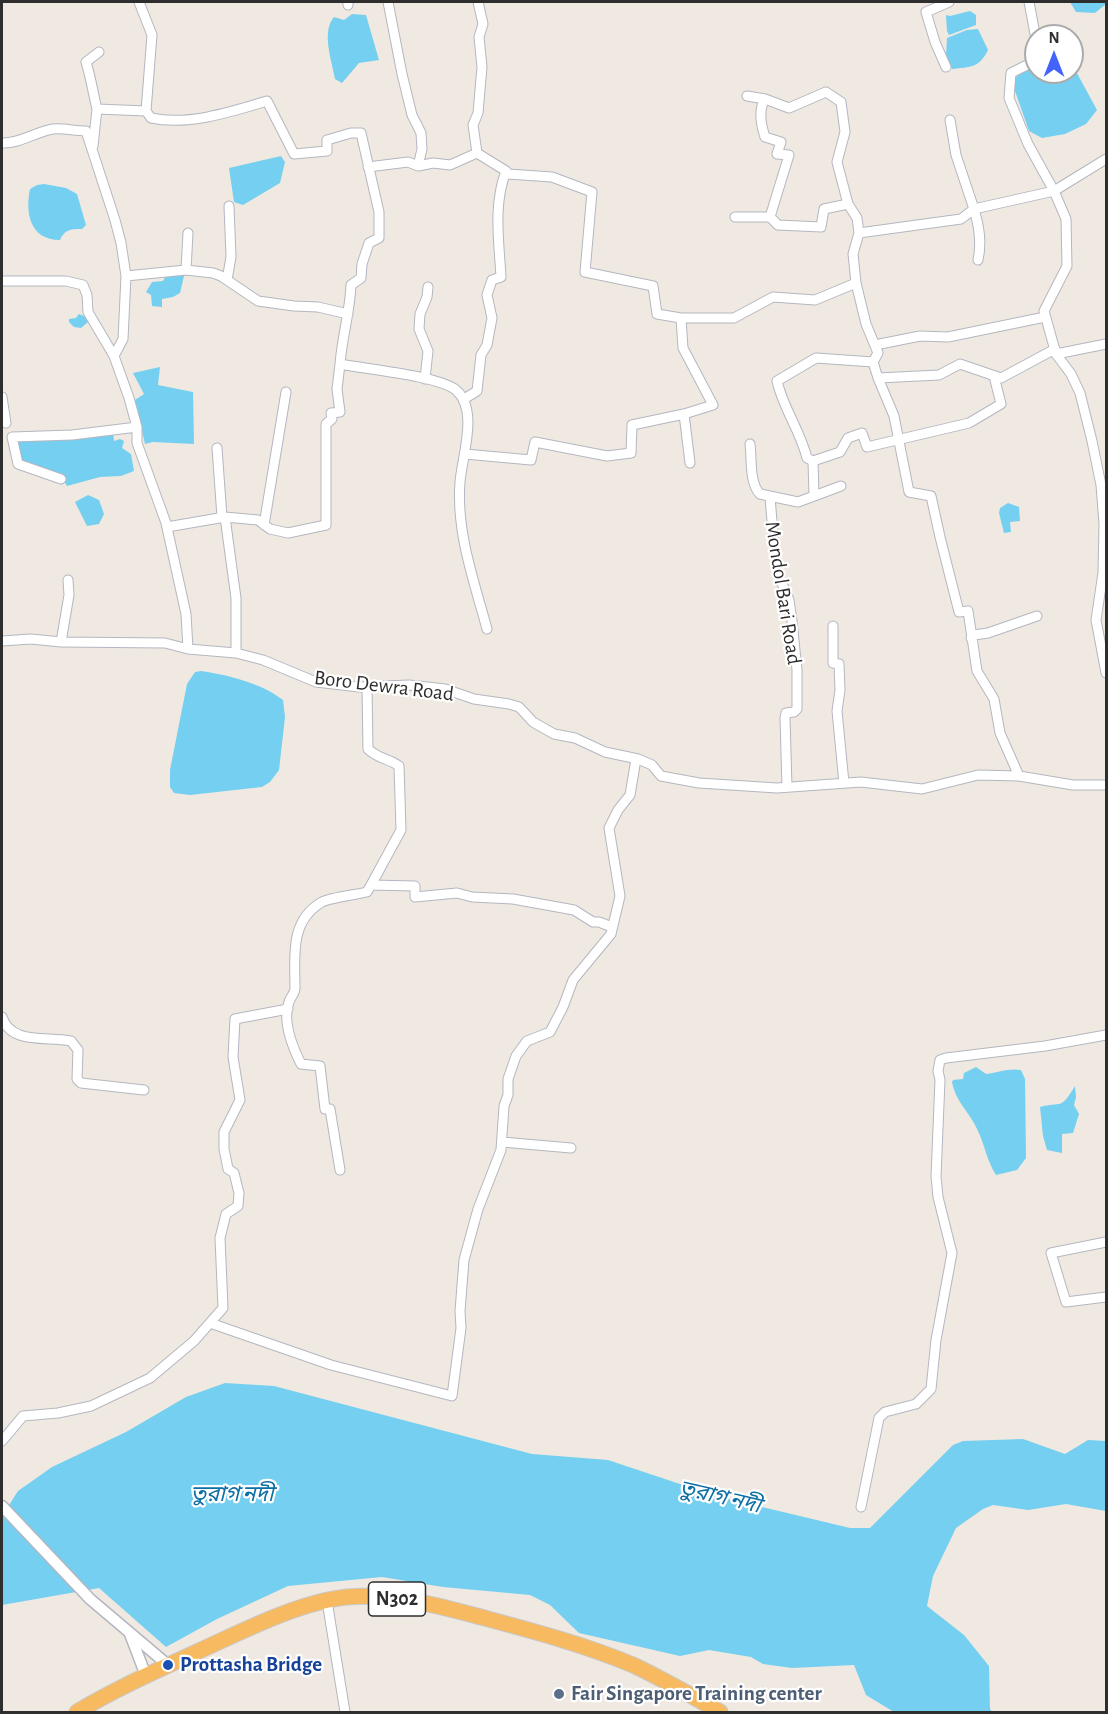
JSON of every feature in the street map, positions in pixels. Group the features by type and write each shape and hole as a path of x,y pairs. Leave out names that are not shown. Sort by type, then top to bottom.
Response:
{"highway":[{"name":"N302","path":"77,1713 168,1665 251,1627 327,1601 346,1597 371,1596 452,1609 522,1628 632,1665 720,1713"}],"street":[{"path":"139,2 152,35 146,111 151,118 166,122 209,115 267,100 294,154 327,151 327,140 351,133 361,133 379,212 379,238 369,243 362,264 361,278 351,285 337,389 340,412 331,413 332,418 326,424 326,525 288,533 270,529 258,520 223,517 166,527"},
{"path":"388,2 412,115 421,133 422,149 418,166"},
{"path":"477,153 473,125 478,112 482,67 479,37 483,24 478,2"},
{"path":"946,67 926,12 949,2"},
{"path":"1029,2 1033,24"},
{"path":"93,152 97,109 93,84 86,62 99,52"},
{"path":"1024,67 1011,74 1009,98 1028,144 1054,190 1066,219 1067,266 1044,311 1055,352 1071,374 1080,393 1101,485 1104,524 1103,573 1096,620 1107,673"},
{"path":"747,96 765,99 789,108 826,92 841,102 845,132 837,162 848,204 857,218 859,233 853,254 856,283 866,324 878,353 873,362 894,416 909,492 931,496 959,612 968,611 977,671 993,699 1000,734 1018,776"},
{"path":"765,99 761,105 761,126 765,137 781,141 777,153 789,155 770,217"},
{"path":"97,109 146,111"},
{"path":"950,120 956,154 979,225 981,247 978,260"},
{"path":"2,143 12,144 44,131 56,129 86,130 115,220 126,276 123,339 114,356"},
{"path":"368,167 408,162 418,166 433,163 450,165 477,153"},
{"path":"477,153 508,174 552,177 592,192 585,272 653,286 657,314 681,318 734,318 773,297 815,300 856,283"},
{"path":"859,233 961,219 974,209 1054,190 1107,159"},
{"path":"464,399 477,391 481,356 487,345 492,318 487,295 492,280 501,277 497,220 500,188 506,171"},
{"path":"735,217 770,217 778,225 821,227 824,209 848,204"},
{"path":"227,280 231,257 230,206"},
{"path":"186,270 188,233"},
{"path":"126,276 186,270 213,273 258,301 318,307 348,314"},
{"path":"2,280 66,281 83,285 87,295 88,312 114,356 137,427 137,443 166,527 186,614 188,649"},
{"path":"425,379 428,351 419,329 420,314 427,297 428,286"},
{"path":"875,345 920,336 948,337 1045,317"},
{"path":"465,454 531,460 535,442 607,456 630,453 632,425 684,414 712,405 683,348 681,318"},
{"path":"878,378 939,375 960,364 1001,378 1055,352 1107,344"},
{"path":"873,362 816,358 777,381 802,438 807,458 813,461 840,452 848,438 862,433 867,447 969,423 1000,404 994,376"},
{"path":"340,364 425,379 453,388 464,399 468,437 460,481 460,528 487,629"},
{"path":"264,525 286,392"},
{"path":"2,396 4,424 12,437 18,464 61,479"},
{"path":"684,414 690,463"},
{"path":"12,437 72,435 137,427"},
{"path":"750,444 757,491 760,494 798,502 841,486"},
{"path":"217,448 223,517 236,598 236,653"},
{"path":"813,461 814,496"},
{"name":"Mondol Bari Road","path":"770,497 775,558 778,574 789,600 796,662 797,710 786,713 785,718 787,787"},
{"path":"61,642 69,595 68,580"},
{"path":"971,638 974,635 988,633 1037,616"},
{"path":"833,626 833,663 839,664 837,711 844,783"},
{"name":"Boro Dewra Road","path":"2,641 31,639 61,642 165,643 188,649 236,653 263,660 316,682 367,687 409,685 445,689 474,699 519,707 534,722 554,734 575,738 605,752 636,759 652,765 661,776 679,780 740,786 787,787 861,782 922,789 978,775 1018,776 1073,785 1107,785"},
{"path":"340,1170 330,1109 326,1109 320,1066 300,1064 287,1020 289,1001 295,993 294,965 298,929 307,915 323,902 367,892 401,830 399,766 393,761 375,756 368,749 367,687"},
{"path":"210,1323 331,1365 452,1396 460,1328 464,1260 478,1209 494,1170 502,1142 508,1079 516,1056 527,1041 550,1032 573,980 611,934 620,896 620,882 609,828 618,810 630,795 636,759"},
{"path":"371,885 415,886 415,897 457,893 472,897 513,899 574,910 593,922 612,927"},
{"path":"2,1441 23,1416 58,1413 92,1406 150,1378 194,1341 223,1308 220,1238 226,1214 238,1206 239,1196 234,1173 228,1169 224,1143 224,1132 240,1100 233,1057 236,1036 234,1022 235,1019 244,1016 288,1009"},
{"path":"2,1017 4,1026 10,1032 20,1036 70,1041 78,1050 77,1079 81,1083 144,1089"},
{"path":"861,1507 879,1418 885,1412 916,1404 931,1389 936,1340 952,1253 938,1197 936,1176 940,1060 1107,1035"},
{"path":"502,1142 571,1148"},
{"path":"1107,1242 1051,1253 1066,1302 1107,1297"},
{"path":"2,1506 90,1599 168,1665"},
{"path":"327,1601 345,1713"},
{"path":"130,1633 146,1677"}],"water":[{"path":"1070,2 1106,2 1106,4 1095,13 1076,12"},
{"path":"970,11 976,15 976,25 949,35 946,15"},
{"path":"352,14 366,15 379,60 359,63 342,83 335,79 328,30 334,17 344,20"},
{"path":"978,29 988,50 985,56 974,66 952,69 946,56 947,38 967,30"},
{"path":"1024,70 1024,84 1083,84 1097,110 1086,124 1065,134 1042,138 1029,131 1015,91 1014,80"},
{"path":"281,156 285,162 280,183 243,205 234,202 229,168"},
{"path":"44,184 66,188 77,194 86,225 82,229 69,230 60,240 50,239 36,230 29,216 30,189"},
{"path":"175,273 184,276 180,293 162,299 162,307 152,306 151,295 146,292 152,282 163,281 167,274"},
{"path":"79,314 86,317 88,322 81,328 74,327 69,322 69,319 76,318"},
{"path":"160,367 158,385 193,392 194,444 153,442 145,444 135,400 144,394 133,373"},
{"path":"113,432 114,441 120,439 124,441 122,448 131,454 134,471 121,476 100,477 67,486 62,478 20,463 14,439"},
{"path":"88,495 99,500 104,514 99,524 87,526 75,502"},
{"path":"1008,503 1019,507 1020,521 1010,522 1011,532 1004,533 999,513 1000,508"},
{"path":"201,671 244,681 265,689 283,700 285,717 279,770 270,782 262,787 190,795 174,793 170,787 170,770 187,684 195,672"},
{"path":"976,1067 986,1074 1021,1070 1025,1079 1026,1158 1017,1170 996,1175 975,1124 954,1089 953,1080 963,1079 964,1073"},
{"path":"1075,1086 1074,1105 1079,1114 1073,1133 1062,1134 1062,1153 1047,1150 1040,1107 1060,1104"},
{"name":"তুরাগ নদী","path":"225,1383 274,1386 532,1454 608,1460 716,1496 850,1528 870,1528 953,1445 963,1441 1023,1439 1065,1454 1088,1440 1106,1441 1106,1511 1066,1504 1028,1510 993,1505 983,1509 956,1528 933,1576 927,1606 964,1635 989,1666 990,1709 992,1712 894,1712 866,1695 854,1665 792,1668 763,1664 751,1657 709,1650 680,1656 579,1633 550,1605 530,1595 443,1587 382,1577 288,1586 217,1619 166,1647 99,1588 2,1605 2,1516 18,1491 52,1467 126,1432 186,1397"}],"place":[{"name":"Prottasha Bridge","path":"168,1665"},
{"name":"Fair Singapore Training center","path":"559,1694"}]}
